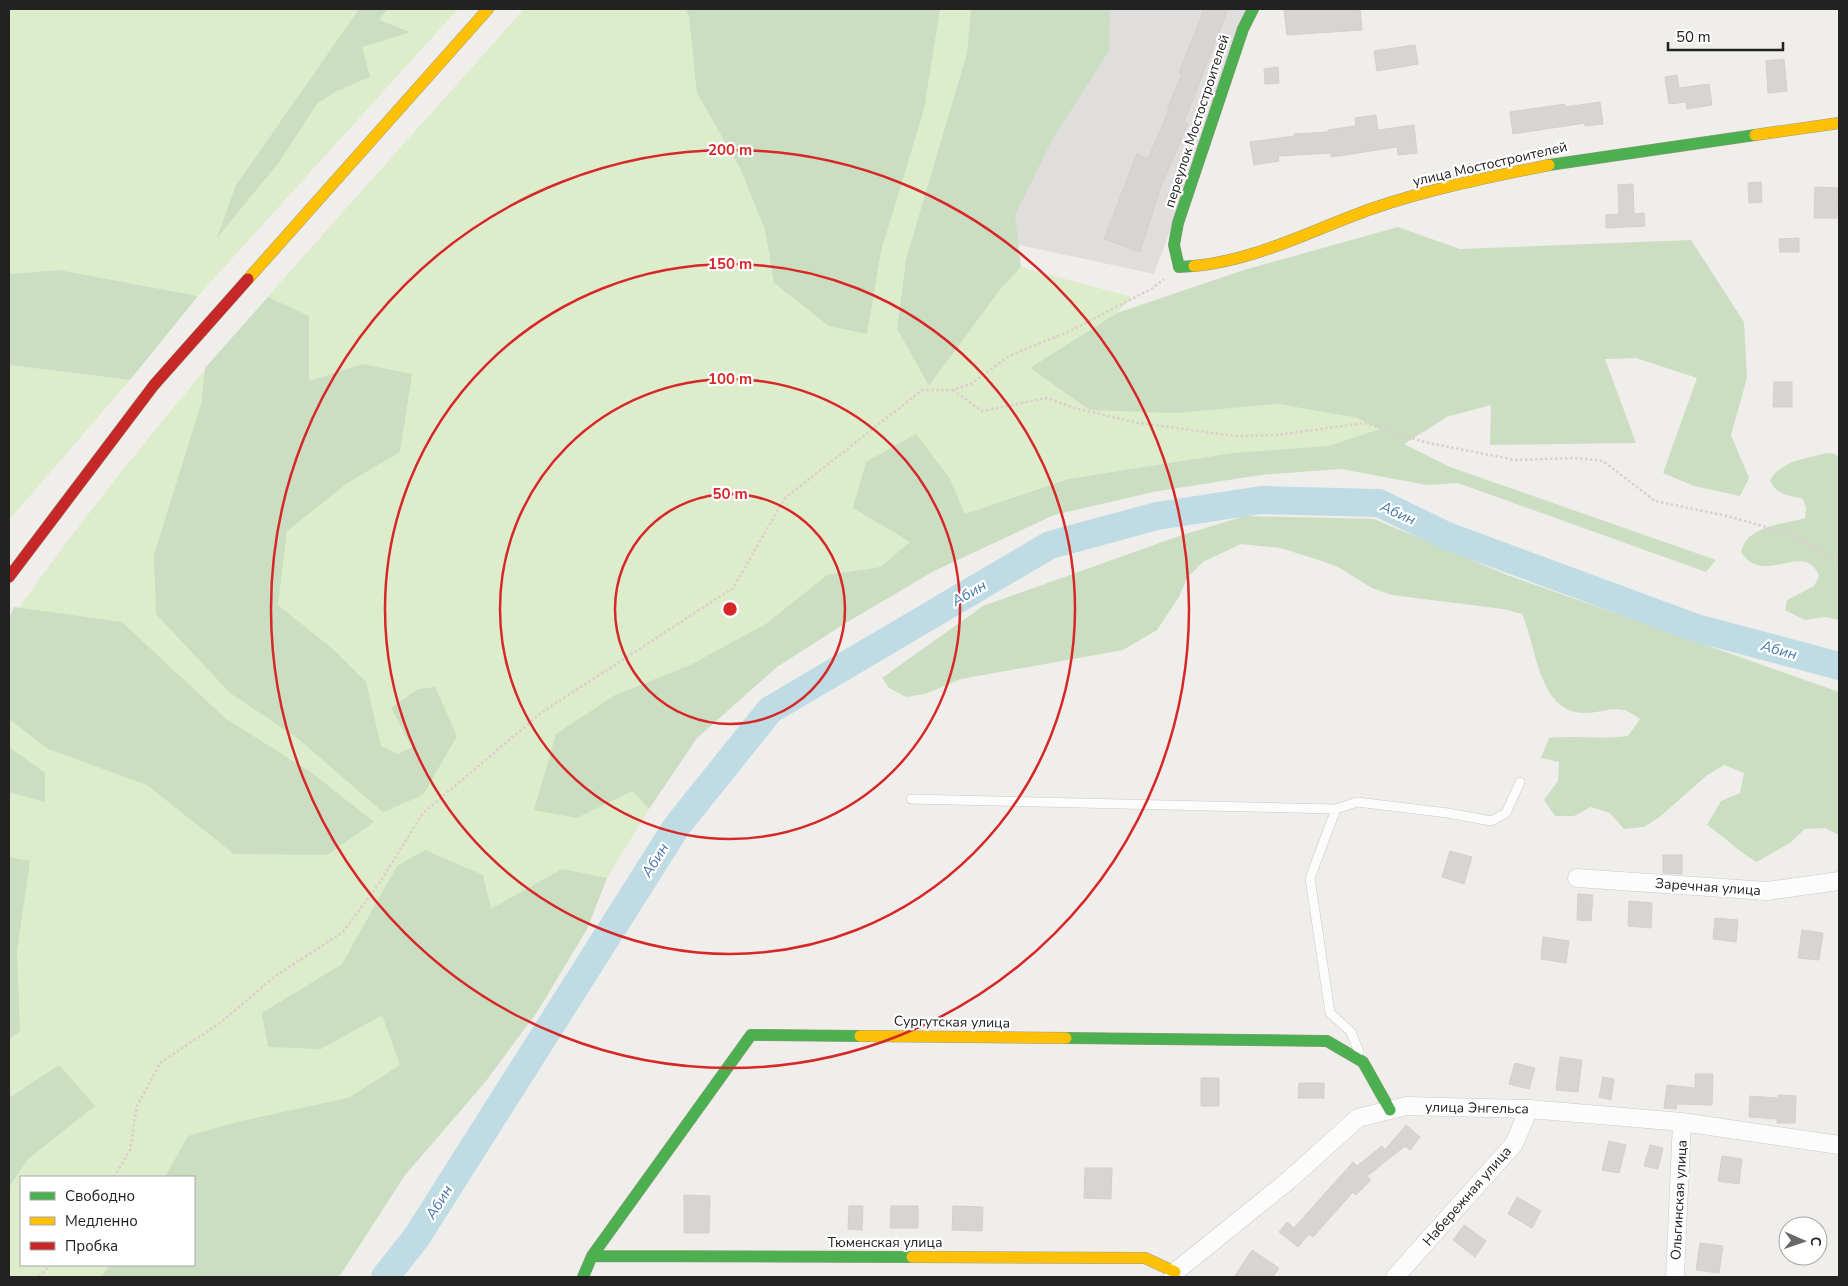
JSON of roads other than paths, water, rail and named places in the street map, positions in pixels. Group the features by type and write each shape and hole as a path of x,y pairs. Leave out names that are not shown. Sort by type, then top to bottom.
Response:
{"main road":[{"path":"9,577 154,385 488,9"},
{"name":"переулок Мостостроителей","path":"1179,267 1174,245 1178,223 1243,29 1253,9"},
{"name":"улица Мостостроителей","path":"1179,267 1211,264 1276,247 1372,209 1472,181 1574,160 1839,123"},
{"name":"Сургутская улица","path":"592,1256 751,1035 1327,1041 1363,1062"},
{"path":"1363,1062 1390,1110"},
{"path":"583,1277 592,1256"},
{"name":"Тюменская улица","path":"592,1256 1145,1258 1174,1275"}],"street":[{"name":"Заречная улица","path":"1577,878 1768,891 1839,881"},
{"name":"улица Энгельса","path":"1174,1275 1289,1180 1358,1118 1406,1106 1529,1109 1682,1122 1839,1146"},
{"name":"Набережная улица","path":"1396,1277 1514,1144 1529,1109"},
{"name":"Ольгинская улица","path":"1675,1277 1682,1122"}],"lane":[{"path":"910,799 1336,809 1357,802 1448,813 1492,821 1506,813 1520,782"},
{"path":"1336,809 1310,878 1330,1013 1351,1032 1363,1062"}],"waterway":[{"name":"Абин","path":"385,1277 416,1238 677,826 770,710 1050,545 1157,516 1261,500 1379,503 1447,536 1696,628 1839,666"}]}
